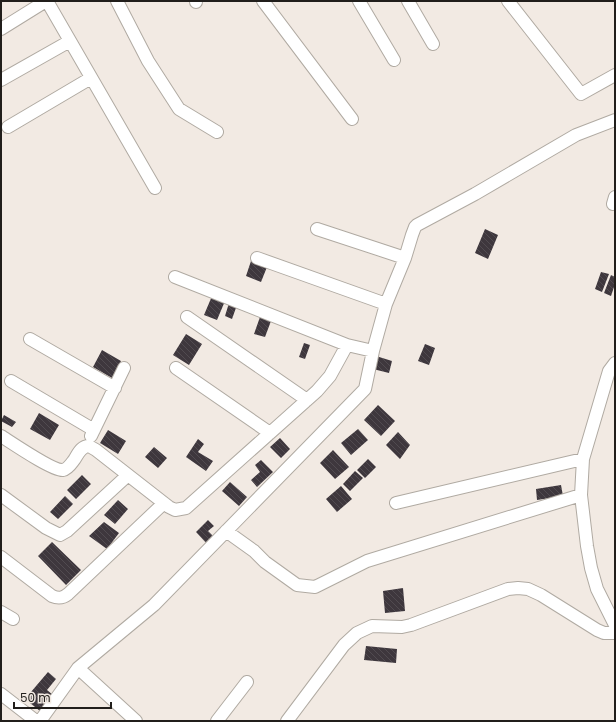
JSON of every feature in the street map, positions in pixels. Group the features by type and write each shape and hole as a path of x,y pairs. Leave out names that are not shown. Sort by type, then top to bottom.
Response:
{"street":[{"path":"1,29 46,1 155,188"},
{"path":"117,1 148,61 179,109 217,132"},
{"path":"263,1 352,119"},
{"path":"359,1 394,60"},
{"path":"408,1 433,44"},
{"path":"508,1 581,94 615,75"},
{"path":"1,80 70,41"},
{"path":"8,127 92,78"},
{"path":"40,721 78,668 154,605 365,389 373,351 386,304 405,258 415,227 421,222 475,194 576,135 615,120"},
{"path":"317,229 405,258"},
{"path":"257,258 386,304"},
{"path":"175,278 347,345 373,351"},
{"path":"187,317 307,400"},
{"path":"30,339 115,388"},
{"path":"86,446 96,450 175,510 186,508 307,400 330,376 347,345"},
{"path":"615,363 610,371 583,459 581,496 591,568 597,588 615,625"},
{"path":"1,436 51,467 61,470 66,469 83,447 86,446 124,368"},
{"path":"176,368 270,433"},
{"path":"11,381 94,430"},
{"path":"396,503 583,459"},
{"path":"1,495 46,528 60,535 67,531 128,475"},
{"path":"226,531 297,585 315,587 367,561 581,496"},
{"path":"1,557 52,596 63,598 164,503"},
{"path":"287,721 344,645 357,633 372,626 411,625 508,589 528,589 541,595 597,630 604,633 615,633"},
{"path":"1,612 13,619"},
{"path":"78,668 136,721"},
{"path":"217,721 248,682"},
{"path":"1,694 36,721"}],"building":[{"path":"485,229 498,235 488,259 475,253"},
{"path":"251,261 267,267 261,282 246,276"},
{"path":"601,272 609,274 602,292 595,289"},
{"path":"611,275 615,277 615,284 611,296 604,293"},
{"path":"212,296 225,301 217,320 204,315"},
{"path":"229,303 237,305 232,319 225,316"},
{"path":"260,317 271,321 265,337 254,334"},
{"path":"186,334 202,344 189,365 173,355"},
{"path":"304,343 310,345 305,359 299,357"},
{"path":"425,344 435,348 429,365 418,361"},
{"path":"102,350 121,361 112,378 93,367"},
{"path":"376,356 392,361 389,373 373,369"},
{"path":"378,405 395,421 381,436 364,420"},
{"path":"39,413 59,425 50,440 30,429"},
{"path":"4,415 16,422 12,427 1,421"},
{"path":"358,429 368,440 351,455 341,443"},
{"path":"108,430 126,441 118,454 100,443"},
{"path":"398,432 410,445 400,459 386,445"},
{"path":"280,438 290,449 281,458 270,447"},
{"path":"198,439 204,444 198,452 213,461 206,471 186,457"},
{"path":"154,447 167,458 158,468 145,457"},
{"path":"333,450 349,467 335,479 320,463"},
{"path":"368,459 376,467 365,478 357,470"},
{"path":"261,460 273,472 257,487 251,480 260,472 255,465"},
{"path":"355,471 363,478 350,491 343,484"},
{"path":"82,475 91,484 76,499 67,490"},
{"path":"230,482 247,497 239,506 222,491"},
{"path":"561,485 563,496 537,500 536,489"},
{"path":"341,486 352,499 337,512 326,499"},
{"path":"65,496 73,504 58,519 50,512"},
{"path":"118,500 128,509 115,524 104,515"},
{"path":"208,520 214,526 208,531 216,539 209,546 196,532"},
{"path":"104,522 119,533 107,549 89,536"},
{"path":"52,542 81,570 66,585 38,556"},
{"path":"403,588 405,611 385,613 383,591"},
{"path":"366,646 397,649 396,663 364,660"},
{"path":"48,672 56,679 47,690 53,695 40,711 25,699"}]}
